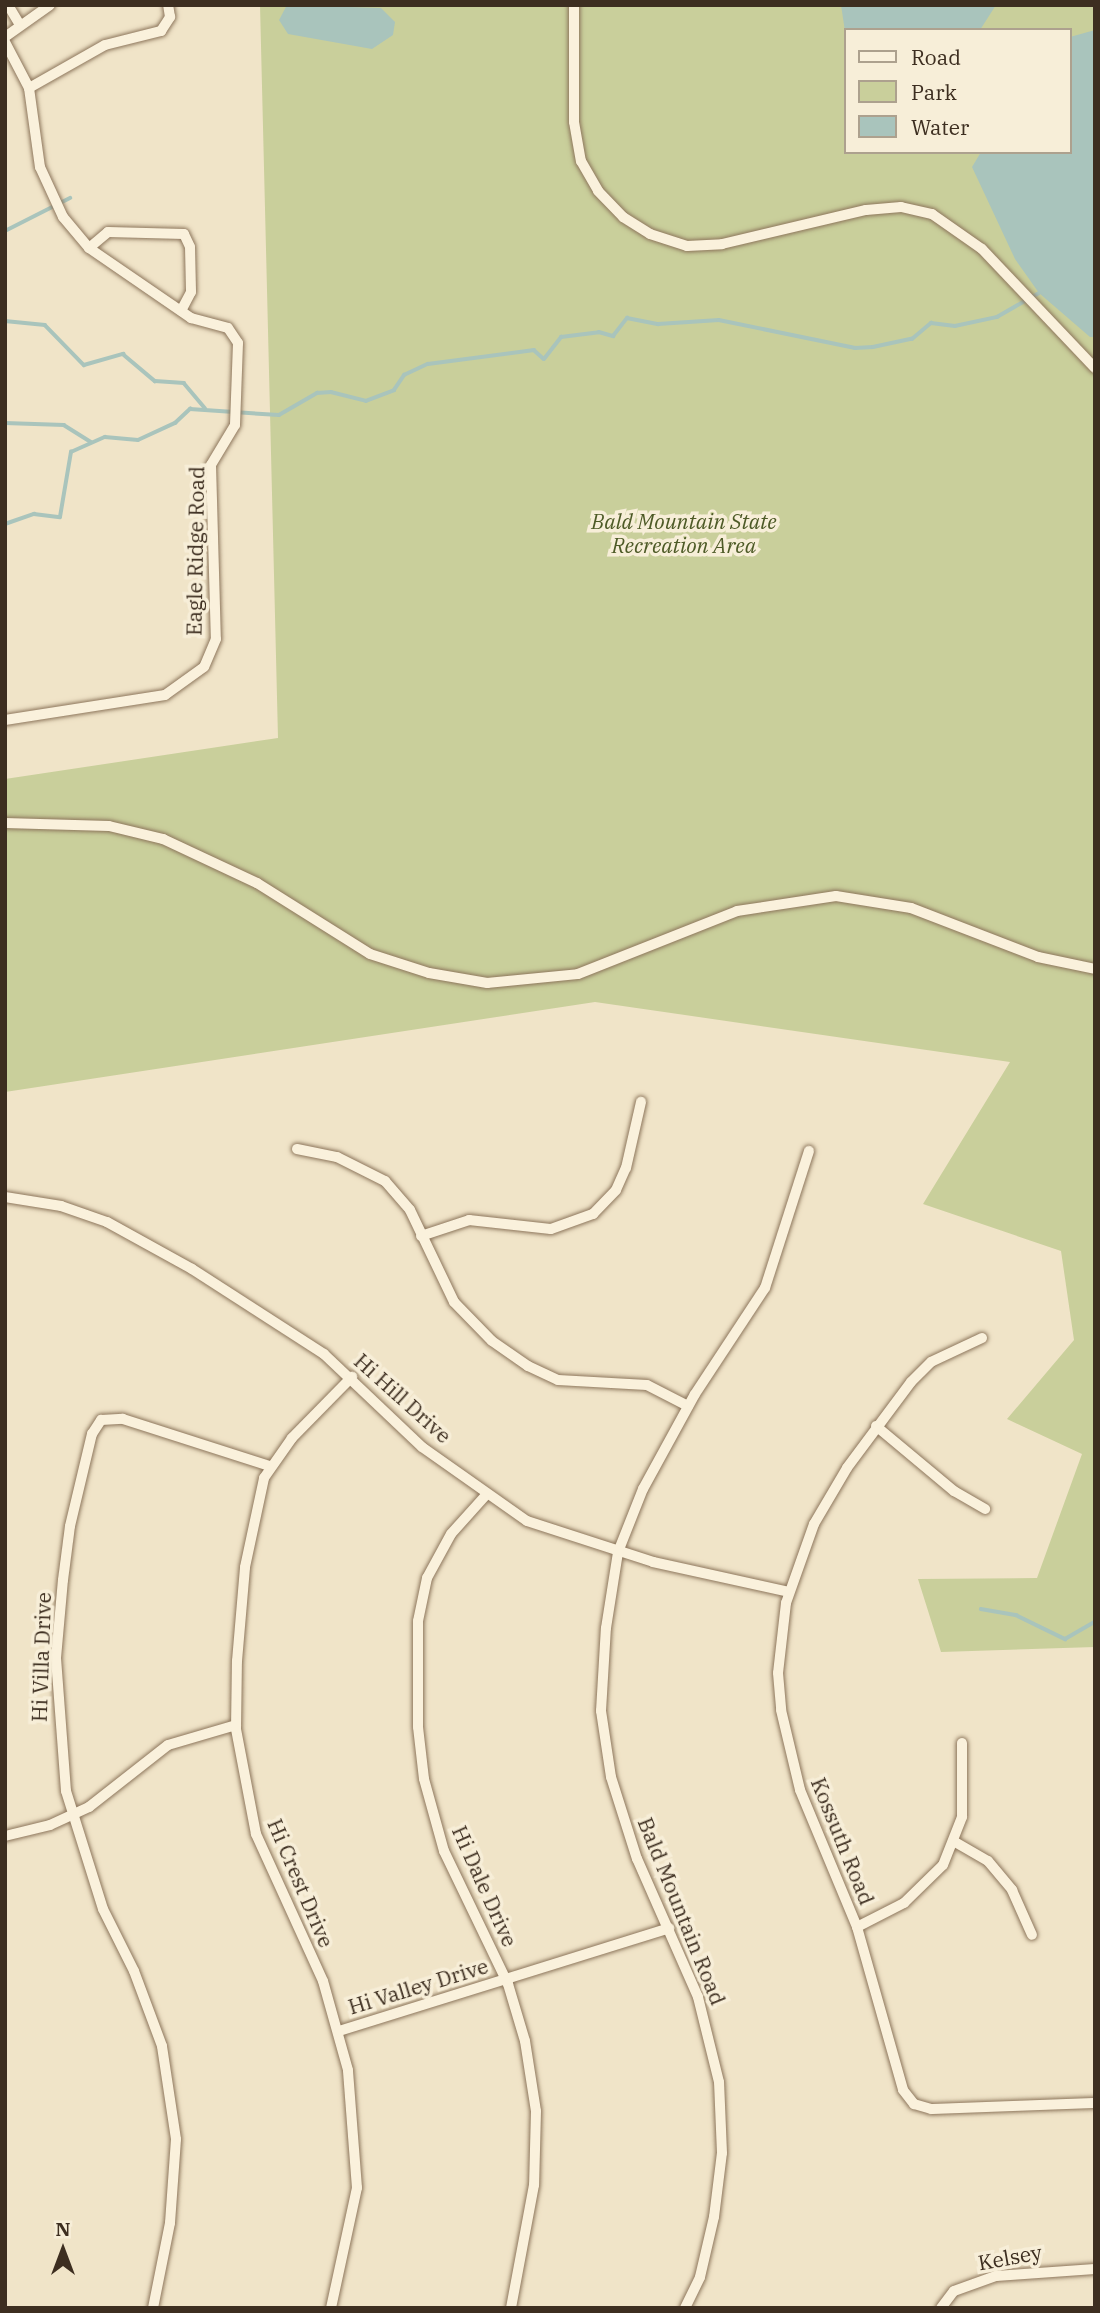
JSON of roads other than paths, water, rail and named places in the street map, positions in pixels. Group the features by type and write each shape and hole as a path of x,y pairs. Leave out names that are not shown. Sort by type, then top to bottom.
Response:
{"street":[{"path":"8,5 20,25"},
{"path":"5,37 50,5"},
{"path":"29,88 105,45 161,32 170,17 168,5"},
{"path":"574,5 574,122 581,161 598,191 623,217 650,234 687,246 722,244 866,209 901,207 932,214 982,249 1095,368"},
{"name":"Eagle Ridge Road","path":"5,43 29,88 40,167 63,217 89,248 181,311 228,328 238,343 235,425 211,465 216,610 211,653 195,678 165,695 5,720"},
{"path":"89,248 108,232 184,234 190,247 191,292 181,311"},
{"path":"5,823 109,826 163,839 217,860 370,954 429,973 487,983 578,974 737,911 836,896 911,908 1038,957 1095,969"},
{"path":"421,1236 469,1220 551,1229 593,1214 616,1190 626,1168 640,1102"},
{"path":"297,1149 337,1157 385,1181 410,1210 454,1303 492,1341 528,1366 558,1380 647,1385 688,1406"},
{"name":"Bald Mountain Road","path":"685,2308 707,2253 723,2129 709,2029 669,1928 632,1846 605,1749 601,1672 618,1552 643,1489 688,1406 765,1288 809,1151"},
{"name":"Hi Hill Drive","path":"5,1197 61,1206 146,1241 297,1335 352,1377 422,1447 486,1495 527,1521 618,1552 789,1592"},
{"name":"Kossuth Road","path":"982,1338 930,1362 876,1426 814,1524 789,1592 778,1673 789,1754 858,1927 896,2073 914,2104 962,2109 1095,2103"},
{"name":"Hi Crest Drive","path":"331,2308 356,2188 352,2104 339,2031 323,1981 256,1833 236,1725 244,1567 269,1466 352,1377"},
{"name":"Hi Villa Drive","path":"153,2308 170,2223 176,2139 162,2046 134,1971 103,1909 72,1815 57,1719 56,1658 70,1526 92,1434 111,1416 269,1466"},
{"path":"876,1426 954,1491 985,1509"},
{"name":"Hi Dale Drive","path":"486,1495 451,1534 426,1578 418,1621 418,1727 425,1779 444,1851 506,1980 525,2040 536,2111 534,2185 511,2308"},
{"path":"5,1836 72,1815 107,1795 168,1745 236,1725"},
{"path":"858,1927 926,1886 955,1842 964,1796 962,1743"},
{"path":"955,1842 988,1861 1012,1891 1032,1935"},
{"name":"Hi Valley Drive","path":"339,2031 669,1928"},
{"name":"Kelsey","path":"941,2308 954,2291 996,2276 1095,2269"}],"water":[{"path":"287,5 381,8 395,22 393,35 372,49 288,34 279,20"},
{"path":"841,5 996,5 981,28 844,28"},
{"path":"1095,30 1095,337 1090,337 1039,293 1015,259 972,167 980,154 1072,154 1072,36"}],"waterway":[{"path":"5,231 70,198"},
{"path":"5,524 34,514 60,517 71,452 105,437 138,440 175,423 190,409 279,415 317,393 331,392 366,401 394,390 404,375 428,364 534,350 544,359 561,337 599,332 613,336 627,318 658,324 719,320 855,348 873,347 912,339 931,323 955,326 997,317 1039,293"},
{"path":"5,321 45,325 84,365 123,354 155,381 184,383 205,408"},
{"path":"5,423 64,425 91,442"},
{"path":"981,1609 1016,1615 1065,1639 1095,1622"}],"park label":[{"name":"Bald Mountain State Recreation Area","path":"684,533"}]}
